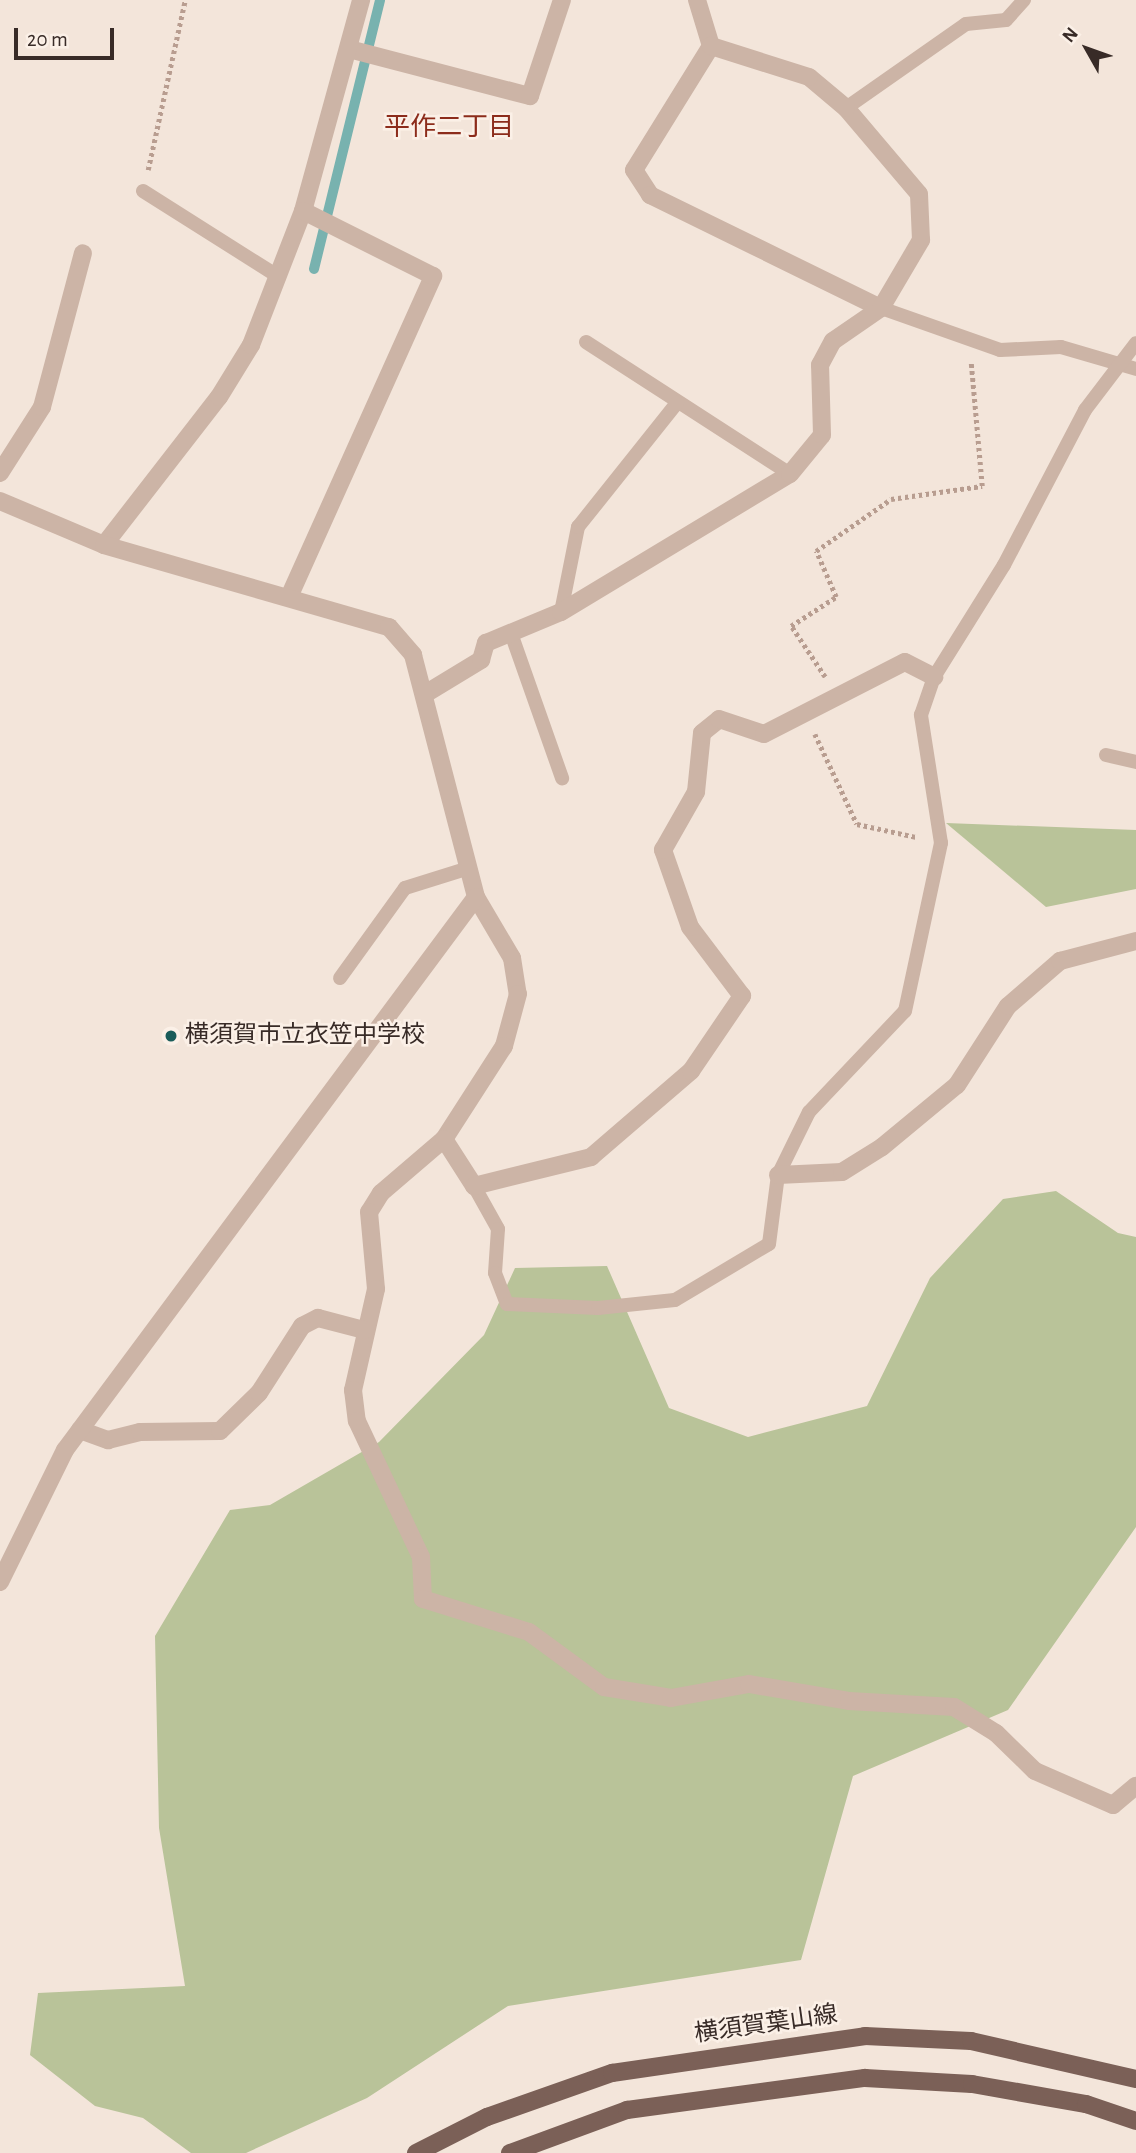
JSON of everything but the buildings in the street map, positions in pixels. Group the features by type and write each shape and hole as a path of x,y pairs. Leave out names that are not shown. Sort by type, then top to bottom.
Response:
{"main road":[{"name":"横須賀葉山線","path":"416,2153 487,2117 612,2073 865,2036 971,2041 1136,2079"},
{"path":"510,2153 627,2110 865,2078 972,2084 1086,2104 1136,2121"}],"street":[{"path":"104,545 219,397 251,345 303,211 361,0"},
{"path":"349,49 530,96 562,0"},
{"path":"697,0 711,46 634,170 650,195 881,308"},
{"path":"425,694 481,660 486,643 512,636 561,612 790,474 822,435 820,365 832,341 881,308 921,240 919,194 846,108 809,77 711,46"},
{"path":"289,597 433,276 303,211"},
{"path":"0,473 42,407 83,253"},
{"path":"0,501 104,545 388,627 413,656 476,897 512,958 518,994 504,1046 444,1139 381,1193 369,1212 376,1289 364,1330 353,1390 358,1421 421,1557 422,1599 529,1632 604,1687 671,1698 749,1684 849,1701 954,1707 996,1733 1035,1771 1113,1805 1136,1786"},
{"path":"444,1139 474,1186 591,1157 691,1071 742,996 690,927 663,850 696,792 702,733 719,719 764,734 807,716 905,662 934,677"},
{"path":"0,1582 79,1430 476,897"},
{"path":"778,1175 842,1172 882,1147 957,1084 1008,1006 1060,961 1136,941"},
{"path":"79,1430 108,1440 140,1432 220,1431 259,1394 302,1326 318,1318 364,1330"}],"lane":[{"path":"846,108 966,24 1006,20 1024,0"},
{"path":"143,191 279,277"},
{"path":"881,308 1000,350 1087,351 1136,369"},
{"path":"586,342 790,474"},
{"path":"474,1186 498,1229 495,1273 507,1304 598,1308 675,1300 769,1244 778,1175 809,1112 905,1011 941,843 921,715 934,677 1004,565 1085,410 1118,363 1136,343"},
{"path":"561,612 578,527 677,402"},
{"path":"512,636 562,778"},
{"path":"1106,755 1136,762"},
{"path":"340,978 405,888 469,868"}],"path":[{"path":"143,191 185,0"},
{"path":"838,697 791,626 836,597 816,551 891,499 982,486 969,341"},
{"path":"807,716 857,824 941,843"}],"green space":[{"path":"946,823 1136,830 1136,889 1046,907"},
{"path":"1056,1191 1118,1233 1136,1237 1136,1527 1008,1710 853,1776 801,1960 508,2006 367,2098 246,2153 191,2153 143,2118 95,2106 30,2055 38,1993 185,1986 159,1828 155,1636 230,1510 270,1505 379,1442 484,1335 515,1268 607,1266 669,1408 748,1437 867,1406 930,1278 1003,1199"}],"waterway":[{"path":"314,269 380,0"}],"place":[{"name":"横須賀市立衣笠中学校","path":"171,1036"}],"district":[{"name":"平作二丁目","path":"449,128"}]}
